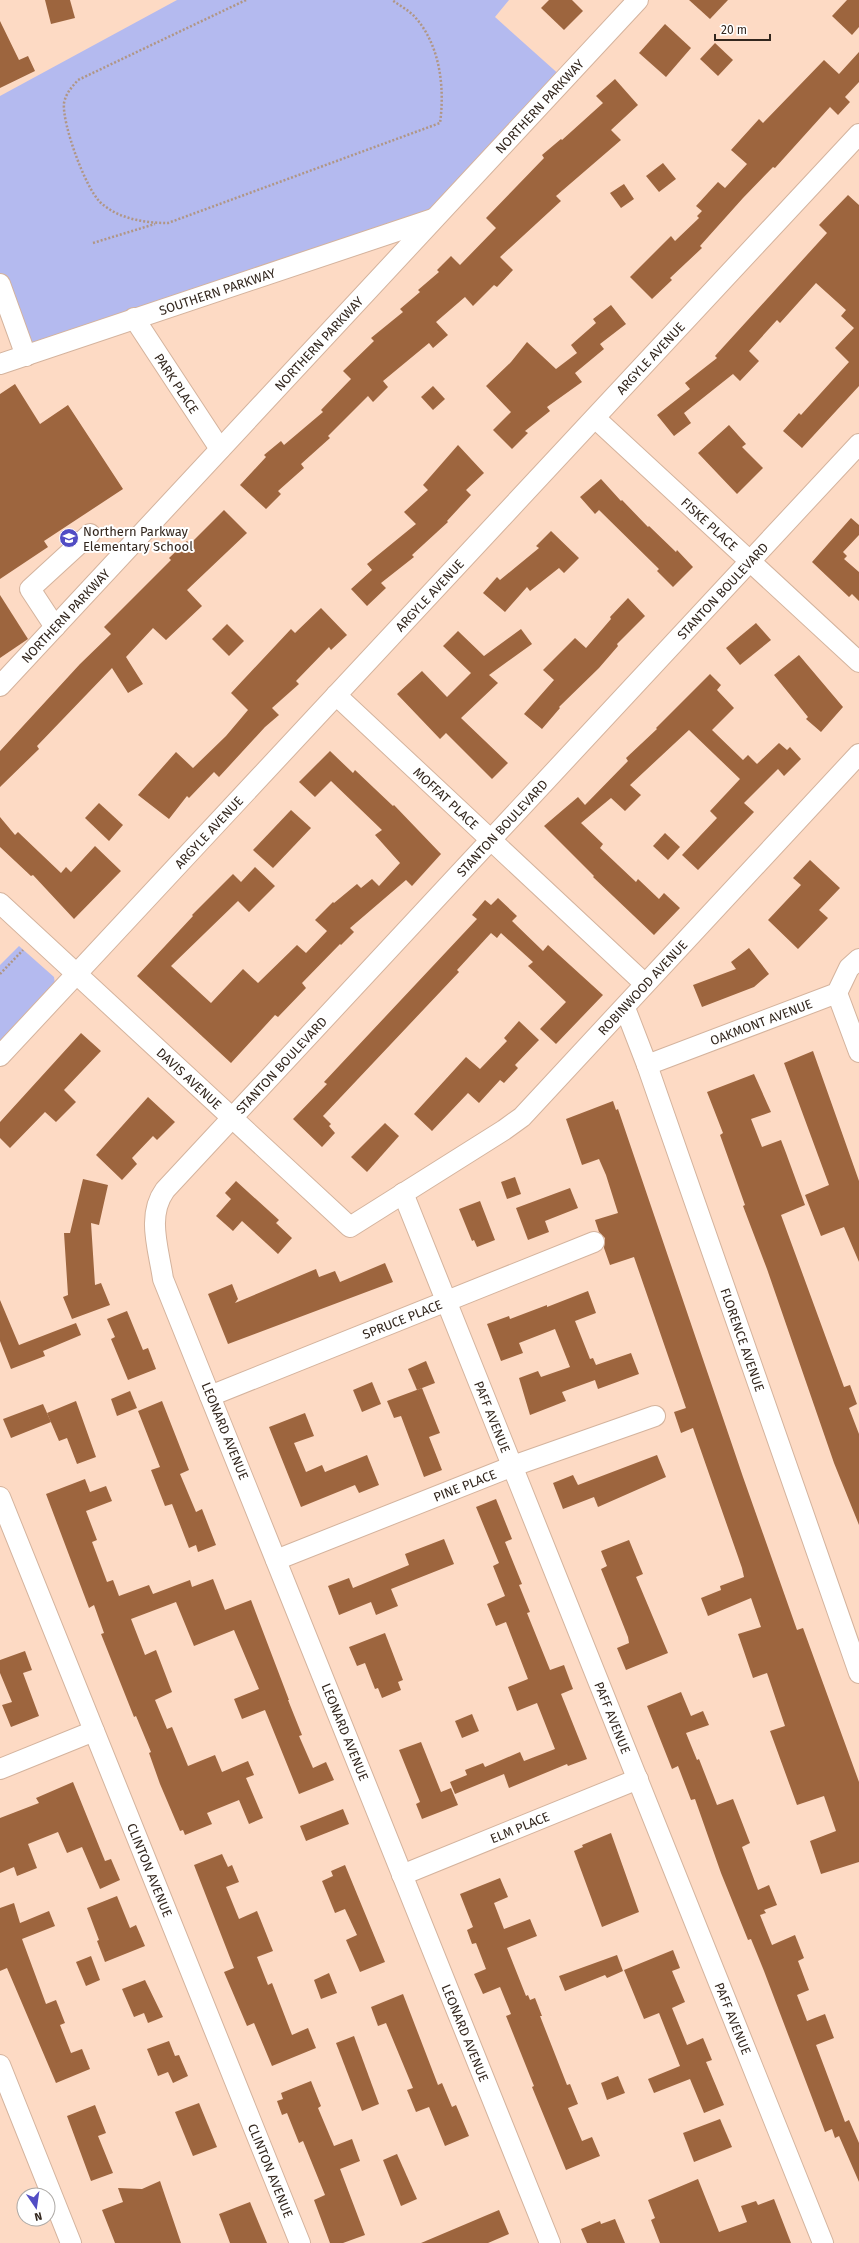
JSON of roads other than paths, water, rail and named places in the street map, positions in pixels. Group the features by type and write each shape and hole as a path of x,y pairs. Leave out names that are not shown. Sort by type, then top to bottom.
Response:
{"street":[{"name":"NORTHERN PARKWAY","path":"0,686 638,0"},
{"name":"ARGYLE AVENUE","path":"0,1056 857,138"},
{"name":"SOUTHERN PARKWAY","path":"0,364 435,218"},
{"path":"0,284 26,356"},
{"name":"PARK PLACE","path":"134,318 220,449"},
{"name":"FISKE PLACE","path":"596,418 859,662"},
{"name":"STANTON BOULEVARD","path":"154,1217 159,1198 165,1190 859,444"},
{"path":"54,627 30,589 90,534"},
{"name":"MOFFAT PLACE","path":"336,695 644,983"},
{"name":"ROBINWOOD AVENUE","path":"402,1193 504,1130 522,1117 625,1008 644,983 859,754"},
{"name":"DAVIS AVENUE","path":"0,903 350,1227 402,1193"},
{"path":"859,959 849,968 837,993 859,1052"},
{"name":"OAKMONT AVENUE","path":"647,1066 837,993"},
{"name":"FLORENCE AVENUE","path":"625,1008 647,1066 859,1673"},
{"name":"PAFF AVENUE","path":"402,1193 513,1466 823,2243"},
{"name":"LEONARD AVENUE","path":"154,1217 164,1279 550,2243"},
{"name":"SPRUCE PLACE","path":"210,1396 594,1242"},
{"name":"PINE PLACE","path":"276,1560 513,1466 655,1416"},
{"name":"CLINTON AVENUE","path":"0,1497 300,2243"},
{"path":"0,1769 94,1731"},
{"name":"ELM PLACE","path":"402,1875 638,1779"},
{"path":"0,2065 71,2243"}],"place":[{"name":"Northern Parkway Elementary School","path":"69,538"}]}
